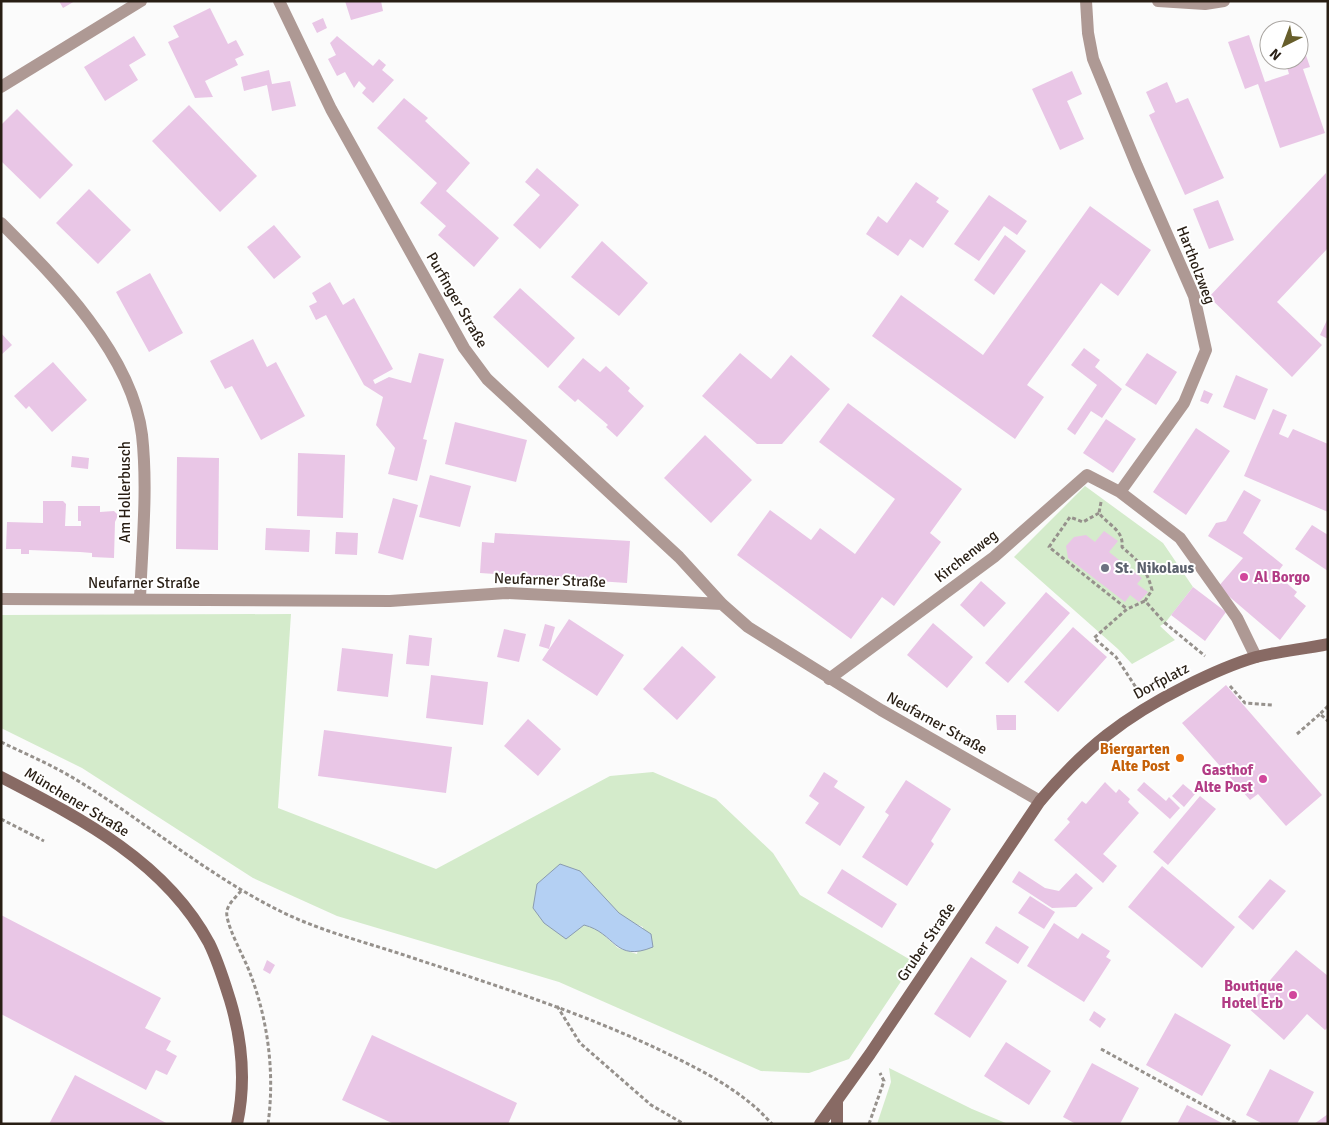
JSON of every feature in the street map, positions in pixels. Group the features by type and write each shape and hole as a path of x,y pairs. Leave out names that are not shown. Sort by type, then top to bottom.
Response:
{"street":[{"path":"1,86 142,1"},
{"name":"Purfinger Straße","path":"279,1 331,109 464,348 488,379 679,557 722,604"},
{"name":"Hartholzweg","path":"1086,1 1088,34 1093,59 1194,296 1206,350 1184,403 1116,490"},
{"path":"1165,2 1205,4 1224,1"},
{"name":"Am Hollerbusch","path":"1,223 44,266 98,333 120,370 135,407 142,434 144,478 140,598"},
{"name":"Kirchenweg","path":"829,679 994,557 1087,475 1116,490"},
{"path":"1116,490 1180,538 1237,618 1256,658"},
{"name":"Neufarner Straße","path":"1,599 140,598 390,601 506,593 722,604 748,627 829,679 1040,801"},
{"name":"Dorfplatz","path":"1040,801 1066,770 1088,750 1148,705 1223,670 1256,658 1328,644"},
{"name":"Münchener Straße","path":"1,777 74,816 122,846 159,878 182,902 209,943 232,1007 241,1053 244,1084 237,1124"},
{"name":"Gruber Straße","path":"820,1124 870,1054 1040,801"},
{"path":"837,1100 837,1124"}],"path":[{"path":"1099,513 1100,505 1116,490"},
{"path":"1099,513 1118,530 1123,538 1122,547 1143,565 1152,590 1145,601 1127,609 1094,638 1116,657 1148,705"},
{"path":"1099,513 1084,522 1070,517 1049,547 1127,609"},
{"path":"1145,601 1166,623 1223,670 1226,681 1245,703 1272,705"},
{"path":"1297,734 1328,706"},
{"path":"1320,714 1328,721"},
{"path":"1,742 75,778 241,891 282,912 339,934 557,1006 628,1035 700,1070 738,1093 760,1110 772,1124"},
{"path":"1,819 44,842"},
{"path":"241,891 229,904 226,915 251,974 266,1025 271,1072 268,1124"},
{"path":"557,1006 580,1043 651,1105 684,1124"},
{"path":"1101,1049 1238,1124"},
{"path":"869,1124 884,1082 870,1054"}],"green space":[{"path":"1085,486 1163,543 1193,587 1165,623 1160,626 1175,640 1132,664 1118,649 1014,557"},
{"path":"291,614 278,808 436,869 610,776 653,772 716,799 773,853 800,895 914,962 849,1059 809,1073 761,1071 559,982 337,916 253,878 82,768 1,728 1,615","holes":["580,871 616,910 633,923 643,927 637,954 618,948 596,928 584,925"]},
{"path":"889,1068 972,1109 1008,1124 877,1124 891,1082"}],"water":[{"path":"560,864 580,871 619,913 651,934 653,947 640,951 622,949 603,934 584,925 566,939 544,923 533,908 537,884"}],"building":[{"path":"59,1 75,1 63,8"},
{"path":"345,1 381,1 383,11 351,20"},
{"path":"210,8 228,44 236,40 244,55 235,59 238,65 205,81 213,97 195,98 168,42 179,37 173,26"},
{"path":"323,18 327,28 317,33 312,23"},
{"path":"1249,35 1259,64 1259,70 1261,70 1265,82 1289,74 1288,70 1303,70 1325,133 1280,148 1258,84 1245,89 1228,42"},
{"path":"134,36 146,55 129,65 138,80 105,101 84,67"},
{"path":"337,36 373,66 379,59 386,65 382,70 394,80 373,103 362,93 366,88 359,81 354,88 345,72 337,76 328,59 336,55 330,43"},
{"path":"269,70 272,84 290,81 296,106 272,111 267,85 244,91 241,77"},
{"path":"1072,71 1082,94 1067,101 1084,139 1060,150 1032,89"},
{"path":"1167,82 1176,103 1188,98 1224,178 1185,195 1149,115 1155,112 1146,92"},
{"path":"404,98 428,118 425,121 470,163 446,191 499,238 474,267 438,235 446,226 420,203 437,183 377,128"},
{"path":"189,105 257,176 220,212 152,141"},
{"path":"17,109 73,165 40,199 1,161 1,125"},
{"path":"537,168 579,205 540,249 513,225 540,195 525,182"},
{"path":"1326,173 1328,248 1277,302 1322,345 1292,377 1209,297"},
{"path":"916,182 939,198 936,202 949,211 923,248 910,239 898,256 866,234 878,216 887,223"},
{"path":"89,189 131,230 98,264 56,223"},
{"path":"989,195 1027,221 1017,235 1004,226 979,261 954,244"},
{"path":"1218,200 1234,240 1209,249 1193,209"},
{"path":"1090,206 1151,250 1118,296 1101,283 1027,385 1044,397 1015,439 872,336 901,295 983,355"},
{"path":"274,225 301,257 274,279 247,247"},
{"path":"1005,235 1026,251 994,295 974,280"},
{"path":"602,241 648,283 619,316 571,277"},
{"path":"150,273 183,333 149,352 116,292"},
{"path":"330,282 343,305 354,298 393,369 373,380 375,384 389,377 411,383 419,353 444,359 423,439 427,440 417,481 388,474 395,448 376,425 383,397 364,385 326,315 316,320 309,306 317,302 312,293"},
{"path":"520,288 575,338 548,368 493,317"},
{"path":"1328,318 1328,339 1320,335"},
{"path":"1,333 12,345 1,355"},
{"path":"253,339 267,367 276,362 305,416 261,440 232,386 225,389 210,361"},
{"path":"1084,348 1100,360 1095,367 1122,389 1102,418 1091,411 1075,435 1067,429 1097,385 1071,365"},
{"path":"740,353 771,379 791,355 830,389 782,444 757,444 702,396"},
{"path":"1147,353 1177,372 1156,405 1125,385"},
{"path":"583,358 600,372 606,366 630,388 628,391 644,406 617,437 606,427 608,425 578,399 575,402 558,387"},
{"path":"53,362 87,400 52,432 29,406 26,409 14,396"},
{"path":"1236,375 1268,389 1255,420 1223,407"},
{"path":"1204,390 1213,394 1208,404 1200,401"},
{"path":"848,403 962,489 930,533 941,542 894,606 882,597 851,639 737,555 770,510 811,540 820,528 855,554 895,499 819,442"},
{"path":"1273,409 1287,415 1279,434 1288,438 1293,429 1328,444 1328,512 1244,476"},
{"path":"1106,419 1136,439 1113,473 1083,453"},
{"path":"455,422 527,440 516,482 445,464"},
{"path":"1196,428 1230,451 1186,515 1153,492"},
{"path":"705,435 752,480 711,523 664,478"},
{"path":"298,453 345,455 343,518 297,516"},
{"path":"72,456 89,458 88,469 71,467"},
{"path":"177,457 219,458 218,550 176,549"},
{"path":"430,475 471,486 460,527 419,517"},
{"path":"1244,490 1261,500 1243,533 1283,565 1273,578 1280,584 1283,580 1297,592 1294,596 1306,606 1280,640 1218,587 1243,558 1208,536 1216,523 1226,521"},
{"path":"393,498 418,505 403,560 378,553"},
{"path":"43,501 63,501 66,504 65,526 81,526 81,521 78,521 78,506 100,506 100,512 114,511 118,515 115,522 114,558 92,557 92,553 80,552 29,550 29,554 21,554 21,549 6,549 7,522 43,523"},
{"path":"1312,525 1328,535 1328,571 1295,549"},
{"path":"266,528 310,530 309,552 265,550"},
{"name":"St. Nikolaus","path":"1104,531 1118,541 1109,552 1142,578 1137,584 1148,592 1139,602 1130,595 1125,602 1068,558 1066,546 1074,537 1086,535 1095,542"},
{"path":"336,532 358,533 357,555 335,554"},
{"path":"495,533 630,541 627,583 480,573 482,542 494,543"},
{"path":"981,581 1006,603 984,627 960,605"},
{"path":"1193,587 1226,612 1205,641 1171,615"},
{"path":"1046,592 1070,613 1008,683 985,663"},
{"path":"569,619 624,655 597,696 542,660"},
{"path":"933,623 973,657 947,688 907,655"},
{"path":"545,624 555,627 549,649 539,646"},
{"path":"1073,627 1107,657 1058,712 1024,682"},
{"path":"504,629 526,634 519,662 497,657"},
{"path":"409,635 432,638 429,666 406,664"},
{"path":"682,646 716,677 677,720 643,689"},
{"path":"342,648 393,654 388,697 337,691"},
{"path":"431,675 488,682 483,725 426,718"},
{"path":"1226,685 1322,795 1286,826 1258,794 1250,800 1182,723"},
{"path":"996,715 1016,715 1016,730 997,730"},
{"path":"528,719 561,749 538,776 504,746"},
{"path":"324,730 452,747 446,793 318,776"},
{"path":"824,772 838,781 834,787 865,807 840,846 805,823 819,803 809,796"},
{"path":"906,780 951,809 931,841 934,844 907,886 862,857 889,815 885,812"},
{"path":"1105,782 1116,793 1119,789 1130,799 1128,802 1139,813 1103,854 1117,866 1103,883 1054,840 1070,822 1067,819 1082,801 1086,804"},
{"path":"1144,782 1166,801 1169,797 1180,808 1170,819 1137,790"},
{"path":"1183,784 1195,794 1184,807 1172,796"},
{"path":"1200,796 1216,809 1168,865 1153,852"},
{"path":"1162,866 1235,927 1202,968 1128,907"},
{"path":"842,869 897,904 882,928 827,893"},
{"path":"1019,871 1045,888 1059,891 1076,873 1093,888 1076,907 1052,908 1012,882"},
{"path":"1270,879 1286,891 1253,930 1238,917"},
{"path":"1030,896 1055,912 1044,929 1018,913"},
{"path":"1,915 161,998 145,1028 171,1041 166,1050 177,1056 167,1075 156,1070 146,1090 1,1014"},
{"path":"1054,923 1078,939 1082,933 1110,951 1106,957 1111,960 1084,1002 1027,966"},
{"path":"996,926 1029,947 1018,964 985,943"},
{"path":"1296,950 1328,976 1328,1027 1325,1030 1307,1014 1284,1040 1247,1007"},
{"path":"971,957 1007,981 970,1038 934,1014"},
{"path":"267,960 275,965 270,974 263,970"},
{"path":"1094,1011 1106,1019 1100,1028 1089,1020"},
{"path":"1175,1013 1231,1045 1202,1096 1146,1065"},
{"path":"372,1035 517,1103 508,1124 394,1124 342,1100"},
{"path":"1006,1042 1051,1071 1029,1105 984,1076"},
{"path":"1092,1063 1139,1088 1120,1124 1076,1124 1063,1117"},
{"path":"1270,1069 1314,1092 1297,1124 1263,1124 1246,1115"},
{"path":"75,1075 168,1124 49,1124"},
{"path":"1187,1105 1224,1124 1177,1124"},
{"path":"1328,1114 1328,1124 1314,1124"}],"place":[{"name":"St. Nikolaus","path":"1105,568"},
{"name":"Al Borgo","path":"1244,577"},
{"name":"Biergarten Alte Post","path":"1180,758"},
{"name":"Gasthof Alte Post","path":"1263,779"},
{"name":"Boutique Hotel Erb","path":"1293,995"}]}
